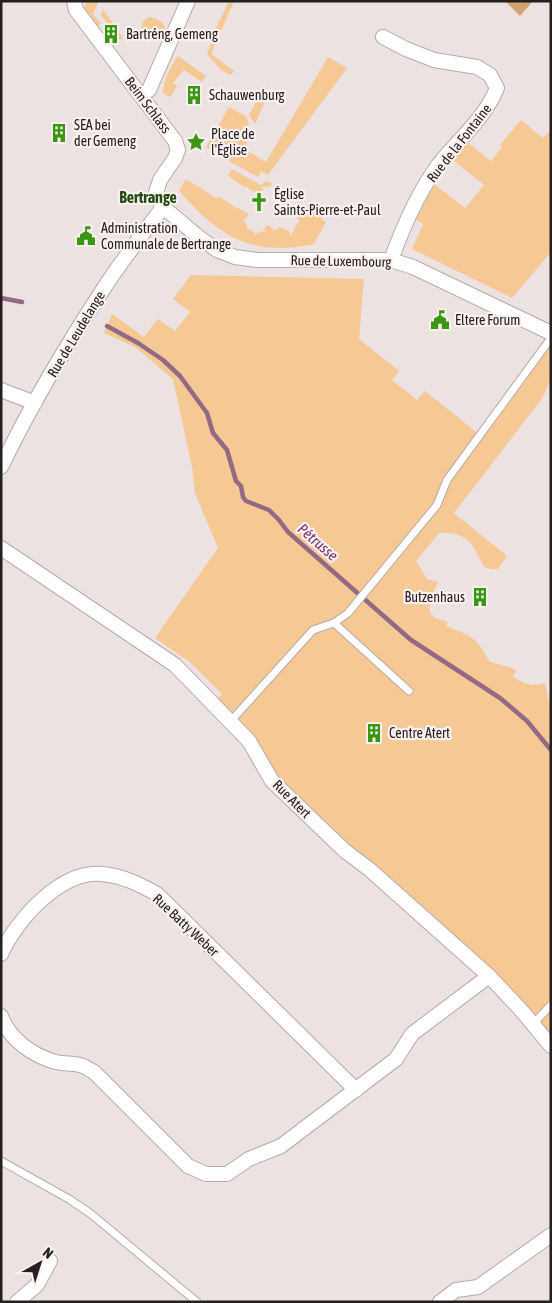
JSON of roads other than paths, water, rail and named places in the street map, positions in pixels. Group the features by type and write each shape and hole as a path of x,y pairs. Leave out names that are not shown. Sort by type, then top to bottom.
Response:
{"street":[{"name":"Beim Schlass","path":"149,90 188,1"},
{"name":"Beim Schlass","path":"75,6 175,142 178,150 175,158 160,180 156,193 162,208"},
{"name":"Rue de la Fontaine","path":"383,37 434,60 477,67 490,75 497,88 490,104 439,165 425,186 410,215 391,260"},
{"name":"Rue de Luxembourg","path":"162,208 217,250 235,257 257,260 391,260 413,268 551,332"},
{"name":"Rue de Leudelange","path":"1,467 21,425 63,352 104,288 162,208"},
{"path":"1,390 35,403"},
{"name":"Rue Atert","path":"1,548 175,665 249,741 272,781 345,851 369,869 489,976 551,1046"},
{"name":"Rue Batty Weber","path":"1,954 18,926 46,894 66,882 73,878 100,874 130,880 156,894 356,1090"},
{"path":"1,1016 5,1026 13,1036 34,1053 57,1062 80,1065 94,1072 188,1166 206,1174 227,1174 249,1158 281,1146 356,1090 396,1059 412,1034 489,976"},
{"path":"440,1302 456,1290 478,1287 551,1235"},
{"path":"18,1302 37,1285 50,1261"}],"lane":[{"path":"230,722 313,630 334,623 350,610 370,588 438,505 447,480 551,338"},
{"path":"334,623 409,691"},
{"path":"533,1024 551,1005"},
{"path":"1,1161 70,1199 91,1214 197,1302"}],"waterway":[{"name":"Pétrusse","path":"1,298 22,302"},
{"name":"Pétrusse","path":"107,326 138,343 163,360 180,376 207,413 213,433 227,450 236,481 241,486 243,497 246,501 269,510 288,532 411,640 500,698 527,721 551,750"}],"place":[{"name":"Bartréng, Gemeng","path":"111,34"},
{"name":"Schauwenburg","path":"194,95"},
{"name":"SEA bei der Gemeng","path":"59,133"},
{"name":"Place de l'Église","path":"196,142"},
{"name":"Église Saints-Pierre-et-Paul","path":"259,202"},
{"name":"Administration Communale de Bertrange","path":"86,236"},
{"name":"Eltere Forum","path":"440,320"},
{"name":"Butzenhaus","path":"480,597"},
{"name":"Centre Atert","path":"374,733"}],"district":[{"name":"Bertrange","path":"148,197"}]}
